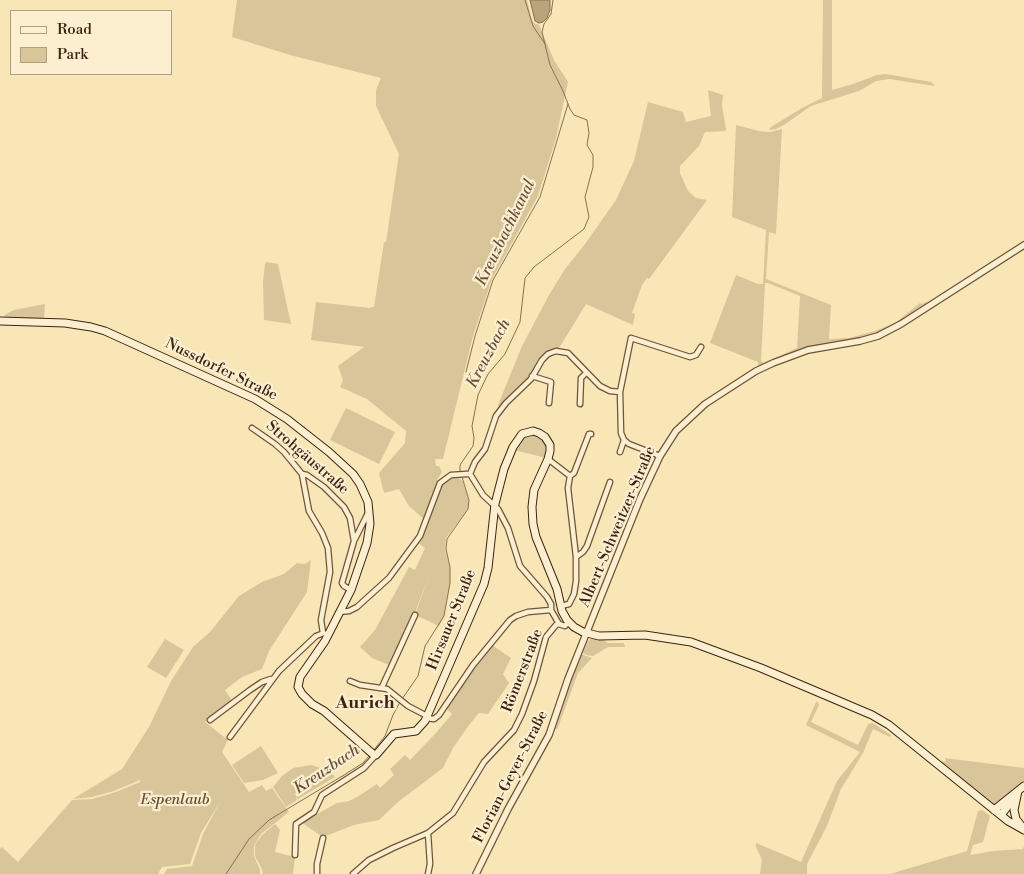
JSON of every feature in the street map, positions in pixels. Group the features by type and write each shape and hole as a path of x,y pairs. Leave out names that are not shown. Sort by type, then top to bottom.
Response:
{"main road":[{"name":"Nussdorfer Straße","path":"0,322 65,323 90,326 105,331 254,399 287,419 354,474 365,493 370,524 367,543 351,590 325,634 325,641 298,682 302,694 312,704 324,711 374,754"},
{"name":"Hirsauer Straße","path":"374,754 394,734 416,731 422,727 427,717 484,584 491,547 495,504 512,447 522,434 533,431 539,433 545,437 550,445 548,460"},
{"path":"548,460 534,490 532,519 536,537 550,570 564,615 577,629 587,634 603,636 645,635 691,642 761,668 872,715 889,725 994,810 1024,829"},
{"path":"994,810 1021,789"},
{"path":"1001,815 1021,789"},
{"path":"1021,789 1014,810 1018,822 1024,829"}],"street":[{"name":"Albert-Schweitzer-Straße","path":"587,634 630,523 660,456 676,431 697,410 748,376 773,363 815,348 860,341 878,336 901,324 1024,245"},
{"path":"620,452 624,440 620,427 620,392 631,338 690,357 696,354 701,347"},
{"path":"469,474 485,449 496,416 506,402 532,376 545,357 556,351 571,355 600,386 610,391 620,392"},
{"path":"580,404 581,378 586,373"},
{"path":"532,376 551,382 549,403"},
{"name":"Strohgäustraße","path":"252,428 284,452 302,474 307,475 324,487 344,507 350,518 354,540 342,583 351,590"},
{"path":"561,606 568,604 574,594 576,581 576,557 568,488 570,476 574,473 589,434 592,434"},
{"path":"624,440 660,456"},
{"path":"548,460 570,476"},
{"path":"230,737 271,679 316,636 325,634 321,620 330,572 328,548 322,533 309,511 302,474"},
{"path":"339,612 349,611 357,607 392,574 422,533 432,500 440,483 449,476 469,474"},
{"path":"469,474 483,495 495,504 508,528 520,566 547,597 551,604 551,610 560,624"},
{"path":"576,557 587,546 610,482"},
{"path":"354,540 368,512"},
{"path":"350,681 360,685 382,687 427,717 434,719 440,715 473,666 510,620 524,613 551,610"},
{"path":"382,687 415,615"},
{"name":"Römerstraße","path":"353,874 369,860 428,833 453,813 484,762 514,730 534,681 546,637 551,630 560,624 565,626 569,622"},
{"name":"Florian-Geyer-Straße","path":"476,874 508,809 549,735 568,679 587,634"},
{"path":"210,720 250,690 262,682 271,679"},
{"path":"295,855 296,824 314,812 322,795 364,768 374,754"},
{"path":"428,833 430,864 428,874"},
{"path":"317,874 317,864 323,838"}],"green space":[{"path":"237,0 527,0 532,20 539,25 554,60 568,82 556,138 538,196 492,279 473,336 443,459 435,459 436,466 439,466 442,472 437,480 439,483 426,521 409,506 399,489 384,493 379,473 405,443 406,431 367,399 340,387 343,380 338,366 364,347 311,340 316,302 374,307 399,154 376,106 376,90 381,78 290,55 232,37"},
{"path":"823,0 832,0 832,90 877,75 886,74 931,82 935,86 889,79 876,81 859,91 811,106 784,125 769,130 802,108 822,98"},
{"path":"708,90 723,95 722,106 726,129 725,131 705,132 699,146 680,166 680,173 688,191 696,198 707,200 649,279 647,278 642,285 632,313 635,314 633,325 586,304 559,348 543,355 529,377 499,407 498,405 522,346 549,295 565,269 616,200 634,161 648,102 683,112 686,122 711,116"},
{"path":"736,125 770,132 782,129 776,234 769,232 766,279 831,305 829,339 849,338 875,331 895,323 920,303 927,303 876,336 823,345 758,368 758,362 710,343 736,275 758,284 763,284 766,230 732,217","holes":["765,283 800,296 797,348 764,363 761,361"]},
{"path":"267,262 278,264 291,324 264,320 263,281 265,264"},
{"path":"45,304 44,319 7,318 4,315 14,310"},
{"path":"346,408 395,432 379,464 330,440"},
{"path":"532,434 540,436 547,445 546,458 514,450 522,438"},
{"path":"457,476 463,482 469,501 468,509 446,538 445,549 450,567 450,583 444,616 439,626 415,615 429,576 414,615 389,665 372,658 360,647 375,630 409,567 415,570 425,548 417,542 437,493 443,483"},
{"name":"Espenlaub","path":"311,560 307,592 269,651 262,669 242,677 225,690 233,702 205,722 228,740 222,752 249,792 262,785 266,791 272,788 289,812 261,834 254,846 254,856 260,874 164,874 167,869 192,866 203,834 220,802 201,833 190,864 162,867 158,874 0,874 0,849 2,847 18,862 72,800 92,799 140,782 140,780 114,791 92,797 73,799 122,769 149,727 171,681 193,647 210,632 239,596 262,582 284,574 297,563 305,564"},
{"path":"165,639 184,650 166,678 147,667"},
{"path":"591,639 601,639 608,643 624,643 625,647 608,647 593,656 587,655 583,653 588,641"},
{"path":"492,645 511,658 503,674 509,683 488,714 479,713 469,725 453,748 443,768 398,802 379,820 354,825 323,837 305,825 303,822 337,803 349,801 377,784 380,788 394,775 390,769 405,755 410,760 452,714 446,708 474,666"},
{"path":"581,654 592,658 578,673 557,730 554,727"},
{"path":"816,702 819,705 811,722 858,745 868,724 872,723 891,735 890,737 873,729 863,753 841,789 827,826 807,864 807,874 760,874 762,860 756,843 801,862 837,781 860,752 806,725"},
{"path":"261,746 278,773 263,780 244,783 232,765"},
{"path":"945,758 1024,768 1024,783 997,805 992,804 943,765 942,761 946,762"},
{"path":"311,765 330,771 335,777 298,799 296,797 297,800 286,807 273,787 282,776 293,768"},
{"path":"982,810 990,816 983,842 973,845 970,855 1023,849 1024,846 1024,874 890,874 967,851 978,811"},
{"path":"275,824 280,830 275,852 295,857 293,874 263,874 255,856 257,842"}],"shaded area":[{"path":"530,0 550,0 550,10 543,22 535,21"}],"waterway":[{"path":"525,0 533,26 545,44"},
{"name":"Kreuzbach","path":"460,473 460,465 473,446 472,426 478,395 488,374 505,354 520,322 525,278 534,267 584,229 589,217 585,197 593,167 593,155 587,145 589,133 587,120 574,115 570,109 550,65 542,32 544,24 551,14 553,0"},
{"name":"Kreuzbachkanal","path":"466,372 475,336 493,280 540,197 568,104"},
{"name":"Kreuzbach","path":"402,699 418,676 425,646 444,616 450,583 450,567 446,549 447,539 468,509 469,500 462,477"},
{"name":"Kreuzbach","path":"373,751 385,736 400,702"},
{"name":"Kreuzbach","path":"226,874 249,839 269,820 363,763 369,756"}],"district":[{"name":"Aurich","path":"365,704"}]}
